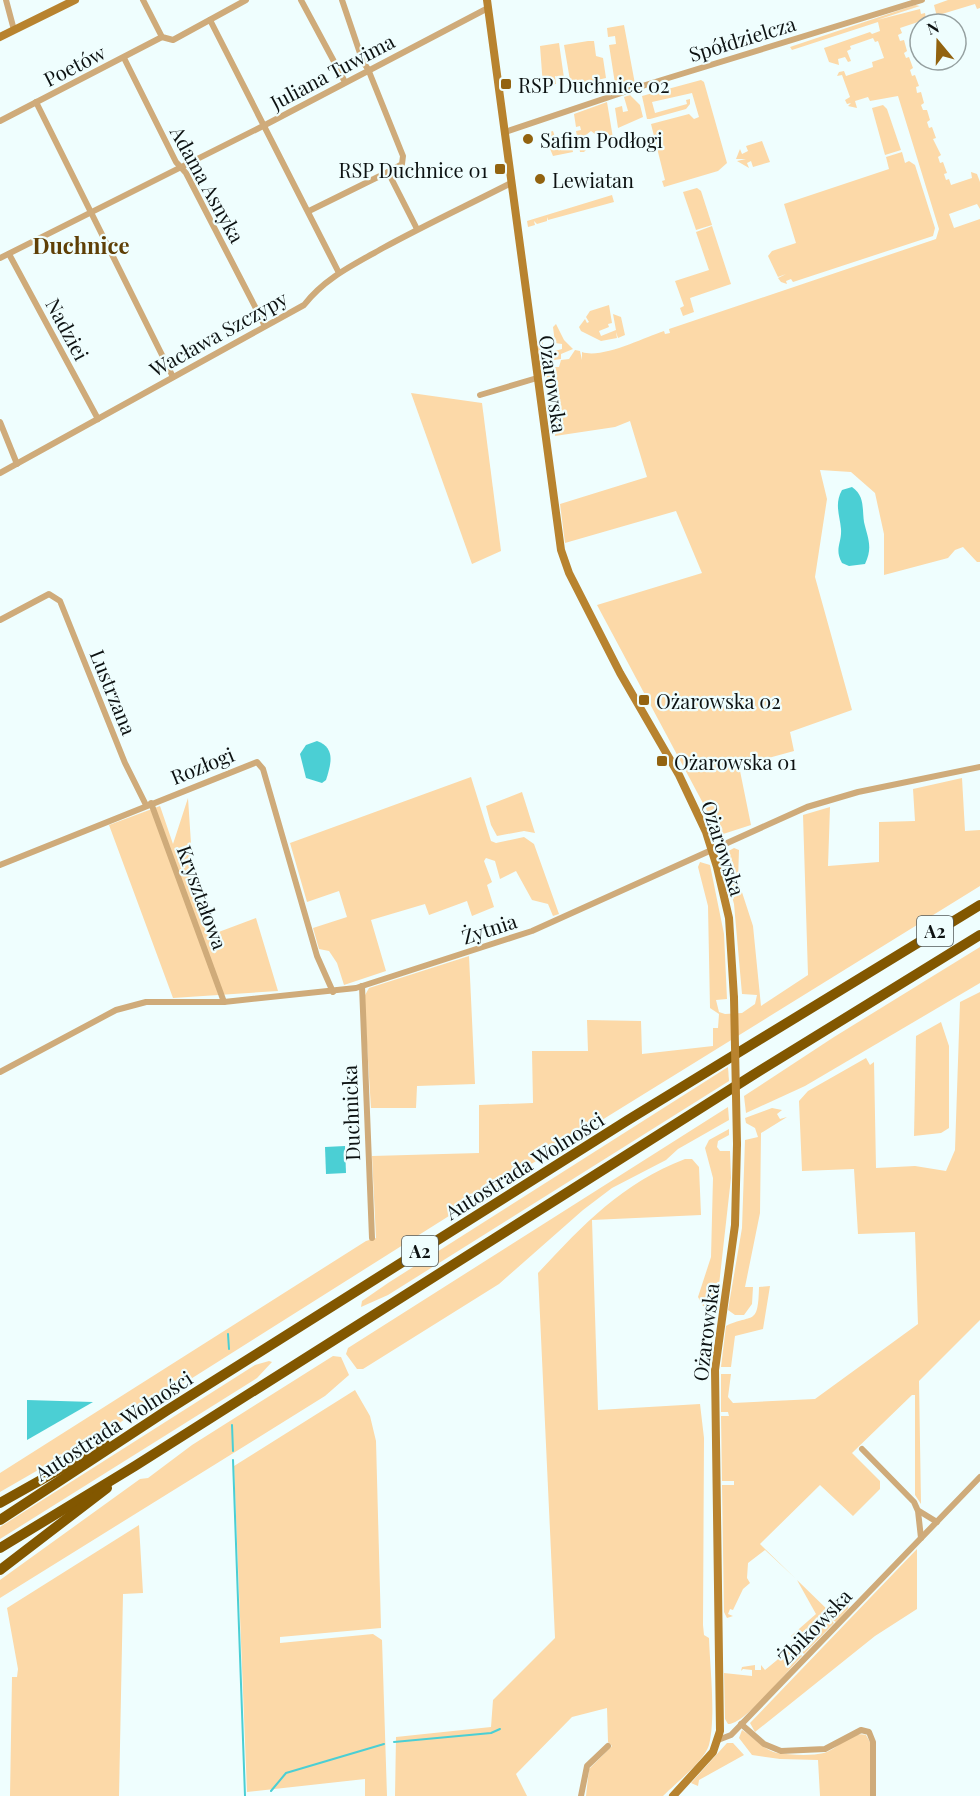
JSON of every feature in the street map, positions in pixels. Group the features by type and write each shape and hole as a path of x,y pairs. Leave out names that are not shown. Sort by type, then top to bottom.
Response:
{"highway":[{"name":"Autostrada Wolności","path":"0,1520 166,1411 647,1109 980,905"},
{"name":"A2","path":"0,1548 135,1466 980,934"},
{"path":"0,1503 166,1411"},
{"path":"0,1570 135,1466"}],"main road":[{"path":"0,37 75,0"},
{"name":"Ożarowska","path":"488,4 557,528 565,562 620,673 688,792 712,851 729,918 734,998 737,1144 735,1226 715,1370 721,1722 718,1740"},
{"name":"Żbikowska","path":"673,1796 707,1761 718,1740"}],"street":[{"path":"6,0 14,30"},
{"path":"143,0 162,37"},
{"name":"Poetów","path":"0,121 162,37 173,40 246,0"},
{"path":"301,0 345,82"},
{"path":"309,211 399,167 404,156 363,62 342,0"},
{"name":"Spółdzielcza","path":"505,132 639,87 921,0"},
{"name":"Juliana Tuwima","path":"210,20 265,125 488,4"},
{"name":"Adama Asnyka","path":"124,58 265,326"},
{"path":"36,102 173,377"},
{"path":"0,258 265,125 339,273"},
{"path":"388,172 417,229"},
{"name":"Wacława Szczypy","path":"0,473 304,305 318,287 339,273 417,229 511,183"},
{"name":"Nadziei","path":"9,254 98,419"},
{"path":"480,395 537,378"},
{"path":"0,422 16,464"},
{"name":"Lustrzana","path":"0,620 49,594 60,601 125,764 149,804"},
{"name":"Rozłogi","path":"0,865 250,763 261,764 317,956 333,993"},
{"name":"Żytnia","path":"0,1072 117,1010 146,1002 224,1002 333,993 362,986 532,931 824,801 980,767"},
{"name":"Kryształowa","path":"149,804 224,1002"},
{"name":"Duchnicka","path":"362,986 372,1239"},
{"path":"861,1449 914,1502 918,1511 921,1538"},
{"name":"Żbikowska","path":"718,1740 731,1735 980,1477"},
{"path":"918,1511 937,1522"},
{"path":"741,1724 764,1744 781,1750 822,1750 861,1730 869,1732 873,1742 873,1796"},
{"path":"581,1796 587,1766 608,1746"}],"shaded area":[{"path":"948,0 980,0 980,8 977,9 975,4 949,12 936,12 934,5"},
{"path":"915,5 920,6 877,20 908,12 908,25 900,28 902,33 898,35 900,41 904,40 907,51 904,53 906,58 908,57 908,72 911,72 912,76 915,75 919,86 916,87 917,93 921,92 924,103 921,105 923,110 927,110 930,120 927,122 929,128 932,127 936,138 933,139 941,155 938,157 940,163 943,162 947,173 944,174 946,180 949,179 951,185 972,178 971,172 977,174 980,182 980,209 977,204 949,214 954,228 980,219 980,562 977,562 963,547 955,550 948,558 884,575 884,534 875,493 851,472 820,470 827,499 815,577 852,710 790,732 794,751 739,766 751,825 720,835 597,605 702,573 676,511 565,543 560,504 647,477 630,421 615,427 555,436 546,375 541,377 536,344 542,337 544,354 562,349 562,344 555,343 553,327 556,324 564,340 573,349 561,354 561,359 554,360 555,367 559,367 561,360 569,359 575,350 580,351 582,360 582,352 600,353 623,347 664,331 665,334 670,333 669,329 936,239 939,229 898,96 870,101 868,97 855,101 857,108 848,106 851,103 847,104 845,100 850,97 842,75 837,76 839,72 844,71 846,76 873,67 872,62 884,58 878,41 875,42 873,38 850,46 851,49 847,51 851,61 848,62 845,57 838,59 839,65 829,62 824,48 870,32 872,34 880,31 878,22 792,50 790,47"},
{"path":"624,25 635,84 616,90 609,45 616,44 615,36 608,37 607,28"},
{"path":"594,41 596,56 603,58 606,78 571,86 564,45"},
{"path":"559,43 564,78 555,76 556,84 543,86 540,46"},
{"path":"701,80 704,82 727,163 718,171 664,187 662,181 665,180 651,124 689,114 694,119 699,117 692,93 652,102 655,113 687,104 686,100 690,99 690,104 686,109 650,119 647,119 642,96"},
{"path":"630,95 640,105 643,117 618,128 615,108 622,106 623,112 628,111 624,97"},
{"path":"607,102 613,138 608,135 599,137 591,131 586,135 588,148 580,152 576,131 581,130 580,126 576,127 574,114"},
{"path":"883,105 887,109 901,150 885,155 872,108"},
{"path":"553,131 556,140 570,137 573,152 553,156 544,134"},
{"path":"762,141 770,162 753,167 751,161 747,163 749,168 737,161 746,159 736,159 740,149 742,154 748,151 746,146"},
{"path":"902,152 905,163 909,161 915,165 935,228 933,236 793,282 791,279 786,281 787,284 781,282 778,278 786,274 778,277 768,256 772,251 796,243 784,204 889,169 886,157"},
{"path":"697,188 701,191 712,225 696,230 683,192"},
{"path":"612,195 614,202 548,220 547,217 547,221 537,224 534,221 535,225 528,227 527,221"},
{"path":"712,226 731,284 690,298 694,312 683,316 680,308 684,306 675,281 709,270 696,232"},
{"path":"609,305 612,323 608,324 609,327 599,331 601,336 616,330 613,314 621,317 625,335 618,338 616,332 617,338 601,341 581,331 579,327 585,319 587,323 589,322 586,317 590,311"},
{"path":"411,393 482,403 501,551 472,564"},
{"path":"471,777 491,841 496,843 524,837 534,844 559,914 553,916 548,904 532,900 516,871 500,879 495,861 486,858 484,861 492,882 487,885 494,907 472,916 467,901 429,915 425,904 371,920 386,971 344,985 337,963 329,951 319,949 313,928 347,917 339,891 307,902 290,843"},
{"path":"962,778 965,831 980,830 980,886 555,1149 159,1399 153,1399 118,1424 0,1492 0,1473 366,1241 376,1238 372,1156 479,1153 479,1105 533,1103 532,1051 588,1051 587,1020 641,1021 642,1054 713,1046 713,1028 718,1028 719,1014 710,1008 708,906 698,867 700,862 710,865 724,934 727,999 716,1000 719,1012 742,1013 755,1004 757,995 742,994 734,904 722,860 725,853 734,848 739,850 738,880 753,926 761,1006 808,975 803,815 830,807 828,866 879,862 879,822 915,821 913,789"},
{"path":"522,792 535,833 524,831 497,836 491,825 486,806"},
{"path":"188,798 195,904 208,936 256,918 278,991 173,998 109,825 160,806 173,844"},
{"path":"980,947 980,983 805,1086 746,1113 744,1096 834,1037"},
{"path":"469,956 475,1084 417,1086 416,1108 371,1108 364,997 369,988"},
{"path":"980,992 980,1320 919,1381 921,1504 915,1495 915,1395 912,1395 852,1453 880,1481 880,1489 853,1516 820,1485 760,1544 795,1578 765,1550 748,1563 747,1578 750,1583 743,1589 733,1610 730,1609 728,1614 733,1616 727,1618 724,1612 722,1485 734,1485 734,1481 722,1481 721,1416 729,1416 728,1412 721,1412 721,1374 731,1374 728,1397 733,1403 815,1399 918,1324 915,1232 858,1234 854,1169 802,1171 799,1101 808,1091 866,1058 870,1065 874,1062 876,1168 915,1166 946,1171 955,1150 960,1002"},
{"path":"941,1022 949,1046 949,1128 941,1133 914,1136 916,1036"},
{"path":"728,1067 729,1081 388,1295 361,1307 362,1301 388,1283"},
{"path":"728,1107 729,1120 678,1149 666,1160 612,1188 583,1210 499,1284 363,1369 357,1369 346,1354 348,1348"},
{"path":"772,1108 782,1110 777,1114 780,1119 787,1117 761,1133 760,1213 745,1287 753,1287 752,1304 744,1315 735,1315 728,1310 742,1228 745,1140 758,1137 755,1128 746,1123 745,1118"},
{"path":"729,1129 729,1135 718,1141 717,1147 720,1151 730,1151 731,1178 719,1285 715,1302 710,1306 703,1306 698,1297 711,1257 713,1178 705,1148 709,1140"},
{"path":"685,1159 692,1159 699,1167 701,1215 592,1220 598,1410 700,1404 704,1438 703,1625 704,1635 709,1638 712,1707 709,1745 696,1765 663,1796 586,1796 589,1769 612,1746 608,1742 607,1708 572,1717 516,1774 527,1796 395,1796 396,1737 491,1727 493,1700 555,1638 538,1273 588,1222 623,1193 662,1169"},
{"path":"770,1286 763,1329 735,1336 731,1367 721,1367 726,1326 752,1317 757,1308 759,1287"},
{"path":"333,1356 341,1357 349,1375 325,1396 0,1598 0,1580 140,1479 148,1478 192,1445"},
{"path":"272,1362 257,1378 0,1539 0,1527 255,1365"},
{"path":"355,1390 370,1416 376,1441 381,1628 280,1637 280,1643 373,1634 382,1640 387,1796 365,1796 365,1779 247,1792 234,1466"},
{"path":"139,1525 143,1593 123,1594 119,1796 10,1796 12,1677 17,1677 18,1669 7,1608"},
{"path":"917,1549 917,1609 875,1636 755,1732 750,1723"},
{"path":"797,1580 834,1616 849,1603 848,1609 836,1622 830,1619 834,1623 804,1654 796,1645 801,1640 798,1636 793,1639 791,1636 816,1614"},
{"path":"794,1646 802,1656 755,1706 735,1722 728,1724 725,1719 724,1673 752,1676 752,1670 743,1669 741,1671 742,1667 755,1665 755,1670 761,1670 761,1665 765,1670"},
{"path":"742,1730 772,1751 794,1755 824,1753 850,1737 866,1735 871,1744 871,1796 820,1796 818,1760 780,1759 752,1755 739,1738"},
{"path":"727,1743 733,1743 744,1755 699,1780 698,1786 691,1783"}],"water":[{"path":"852,487 861,498 869,548 865,564 849,566 842,563 838,550 841,529 838,505 842,490"},
{"path":"317,741 330,752 326,780 322,783 306,778 300,754 306,745"},
{"path":"345,1146 346,1173 326,1174 325,1147"},
{"path":"27,1400 93,1402 27,1440"}],"waterway":[{"path":"228,1334 229,1349"},
{"path":"232,1425 233,1451"},
{"path":"233,1460 245,1796"},
{"path":"394,1742 491,1733 500,1729"},
{"path":"271,1791 286,1773 384,1744"}],"place":[{"name":"RSP Duchnice 02","path":"506,84"},
{"name":"Safim Podłogi","path":"528,139"},
{"name":"RSP Duchnice 01","path":"500,169"},
{"name":"Lewiatan","path":"540,179"},
{"name":"Ożarowska 02","path":"644,700"},
{"name":"Ożarowska 01","path":"662,761"}],"district":[{"name":"Duchnice","path":"81,245"}]}
